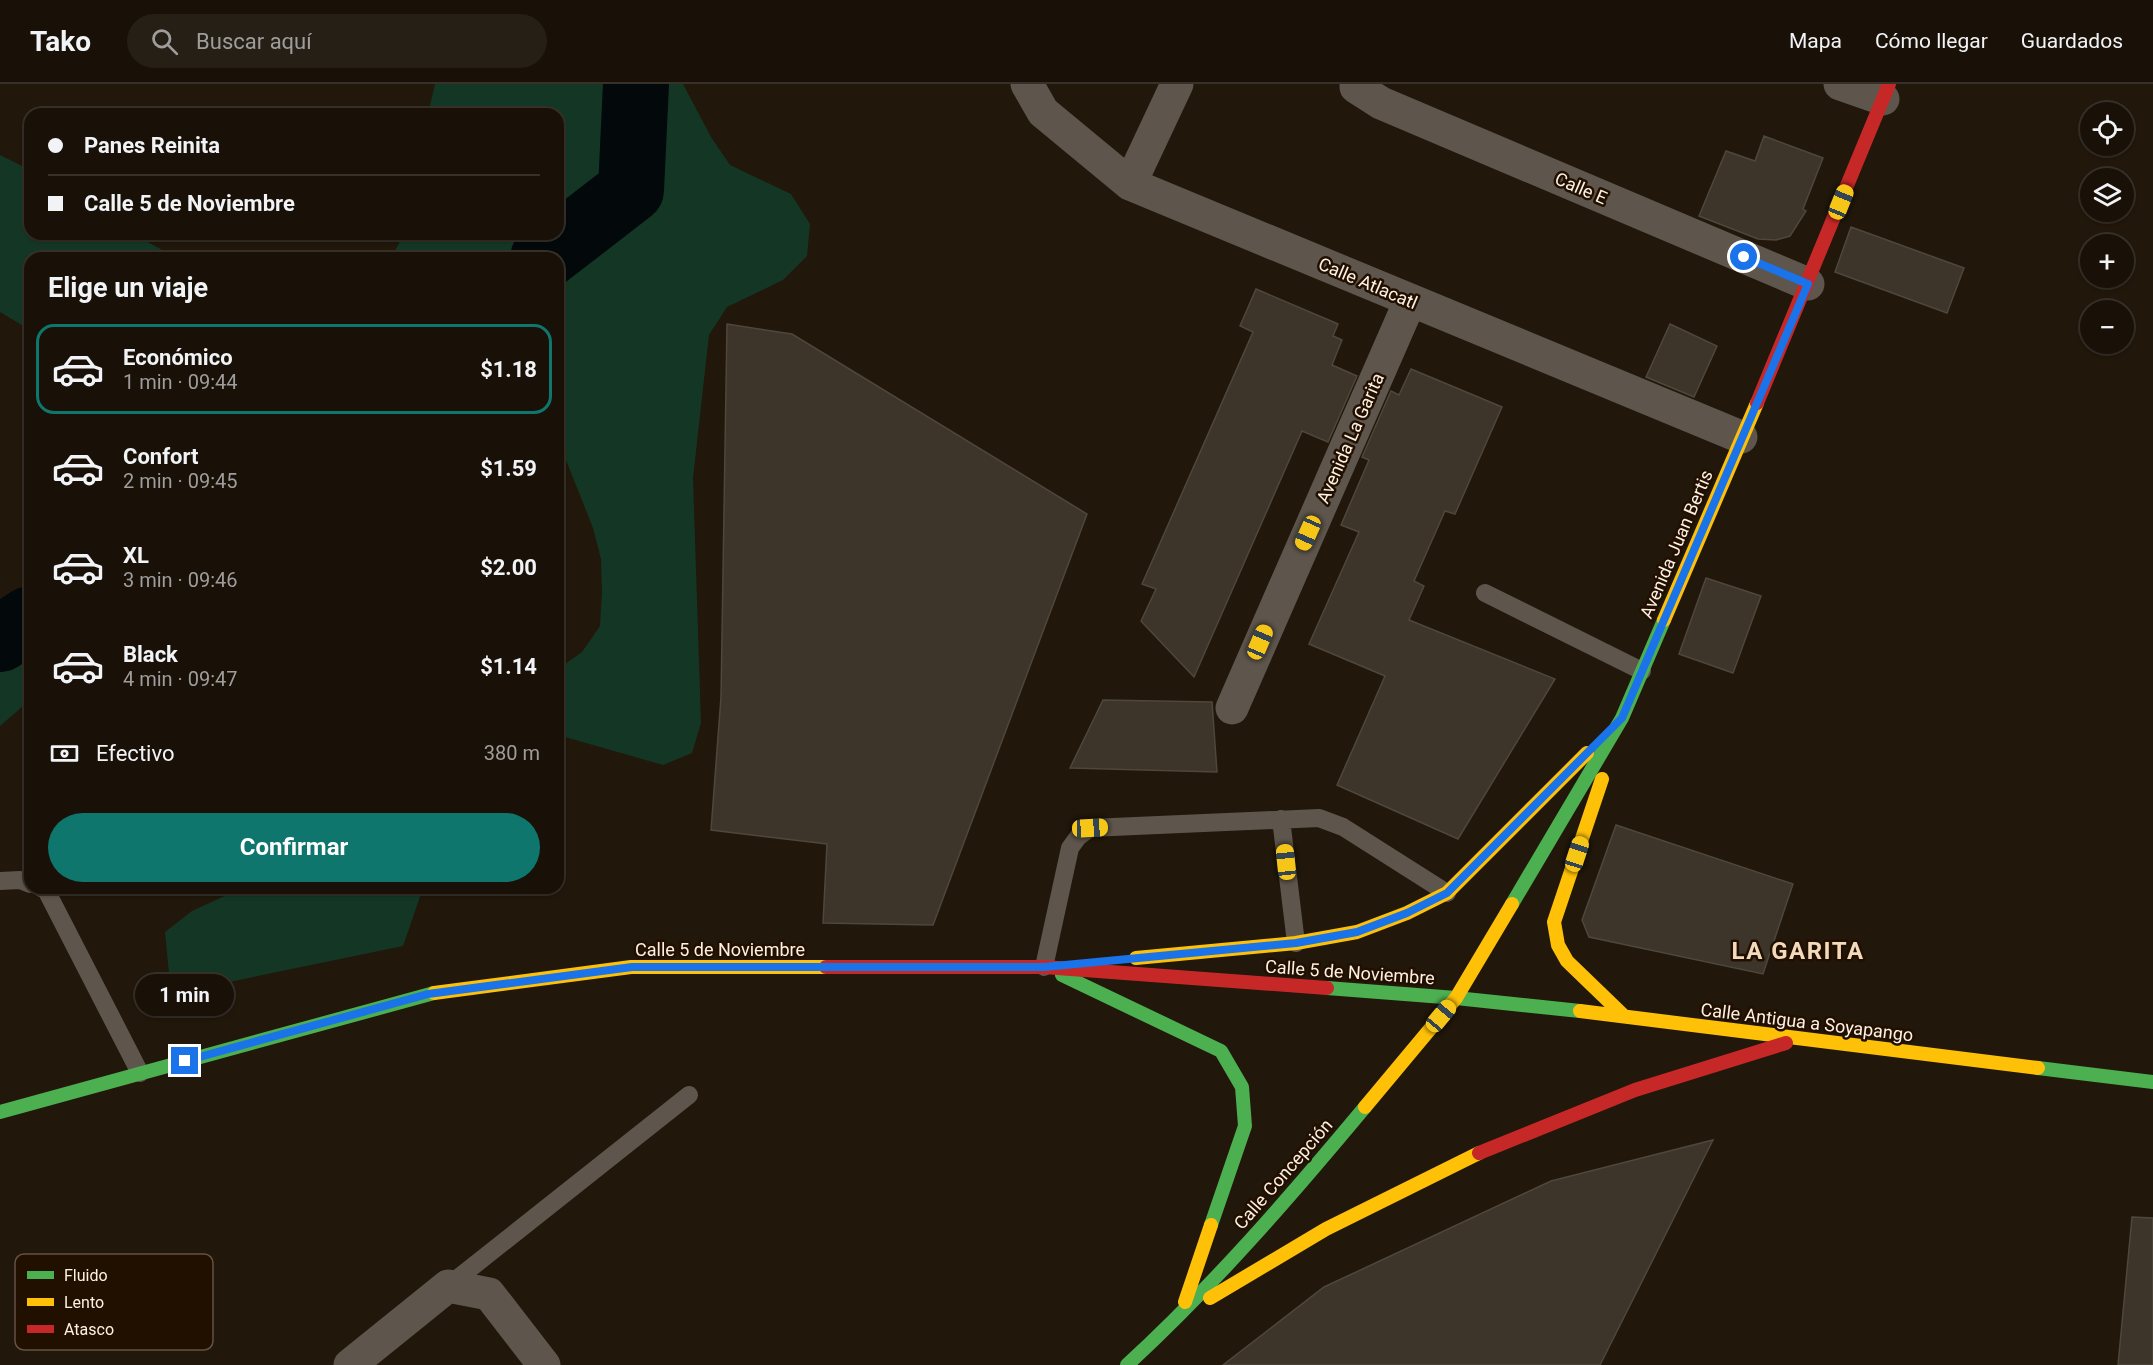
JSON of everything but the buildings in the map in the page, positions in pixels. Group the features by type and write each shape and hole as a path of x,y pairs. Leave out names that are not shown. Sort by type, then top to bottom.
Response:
{"main road":[{"name":"Avenida Juan Bertis","path":"1456,998 1622,718 1740,437 1808,284 1886,92"},
{"path":"1044,967 1296,943 1357,932 1407,913 1447,893 1622,718"},
{"path":"1622,718 1554,922 1558,945 1567,961 1624,1016"},
{"name":"Calle 5 de Noviembre","path":"0,1112 428,994 632,967 1044,967 1456,998"},
{"path":"1044,967 1221,1051 1242,1087 1245,1126 1180,1316"},
{"name":"Calle Antigua a Soyapango","path":"1456,998 1624,1016 1796,1040 2153,1082"},
{"name":"Calle Concepción","path":"1127,1365 1180,1316 1323,1158 1456,998"},
{"path":"1180,1316 1326,1229 1477,1154 1635,1090 1796,1040"}],"street":[{"name":"Calle Atlacatl","path":"1026,84 1043,112 1130,184 1740,437"},
{"path":"1130,184 1177,84"},
{"path":"1840,84 1886,92"},
{"name":"Calle E","path":"1356,85 1381,103 1808,284"},
{"name":"Avenida La Garita","path":"1232,708 1410,301"},
{"path":"350,1365 448,1286 489,1294 544,1365"}],"lane":[{"path":"1485,593 1642,671"},
{"path":"1044,967 1070,848 1078,837 1090,828 1319,818 1343,827 1447,893"},
{"path":"1281,819 1296,943"},
{"path":"0,881 24,882"},
{"path":"48,894 140,1073"},
{"path":"448,1286 689,1095"}],"green space":[{"path":"435,84 683,84 711,137 730,165 791,194 810,224 807,256 783,280 727,307 709,335 693,478 701,723 692,753 663,765 564,737 564,665 582,652 600,626 602,591 601,559 593,528 564,455 564,252 394,252 401,240 564,240 564,108 429,108"},
{"path":"0,155 24,167 24,240 144,240 166,252 24,252 24,326 0,312"},
{"path":"24,595 24,705 0,726 0,607"},
{"path":"229,894 421,894 403,946 171,994 165,932 192,911"}],"waterway":[{"path":"551,252 631,190 636,84"},
{"path":"0,639 24,623"}],"traffic: fast":[{"path":"1512,904 1622,718 1664,620"},
{"path":"1062,975 1221,1051 1242,1087 1245,1126 1211,1225"},
{"path":"1327,988 1580,1011"},
{"path":"0,1112 434,993"},
{"path":"2038,1068 2153,1082"},
{"path":"1127,1365 1190,1304 1250,1240 1365,1107"}],"traffic: slow":[{"path":"1664,620 1757,403"},
{"path":"1136,958 1296,943 1357,932 1407,913 1447,893 1587,753"},
{"path":"1602,779 1554,922 1558,945 1567,961 1624,1016"},
{"path":"1365,1107 1456,998 1512,904"},
{"path":"434,993 631,967 826,967"},
{"path":"1580,1011 2038,1068"},
{"path":"1210,1298 1326,1229 1479,1153"},
{"path":"1185,1302 1211,1225"}],"traffic: jam":[{"path":"1757,403 1889,84"},
{"path":"826,967 1044,967 1327,988"},
{"path":"1479,1153 1635,1090 1786,1043"}],"district":[{"name":"LA GARITA","path":"1798,951"}],"route":[{"path":"185,1061 428,994 632,967 1044,967 1296,943 1357,932 1407,913 1447,893 1622,718 1740,437 1808,284 1744,257"}]}
